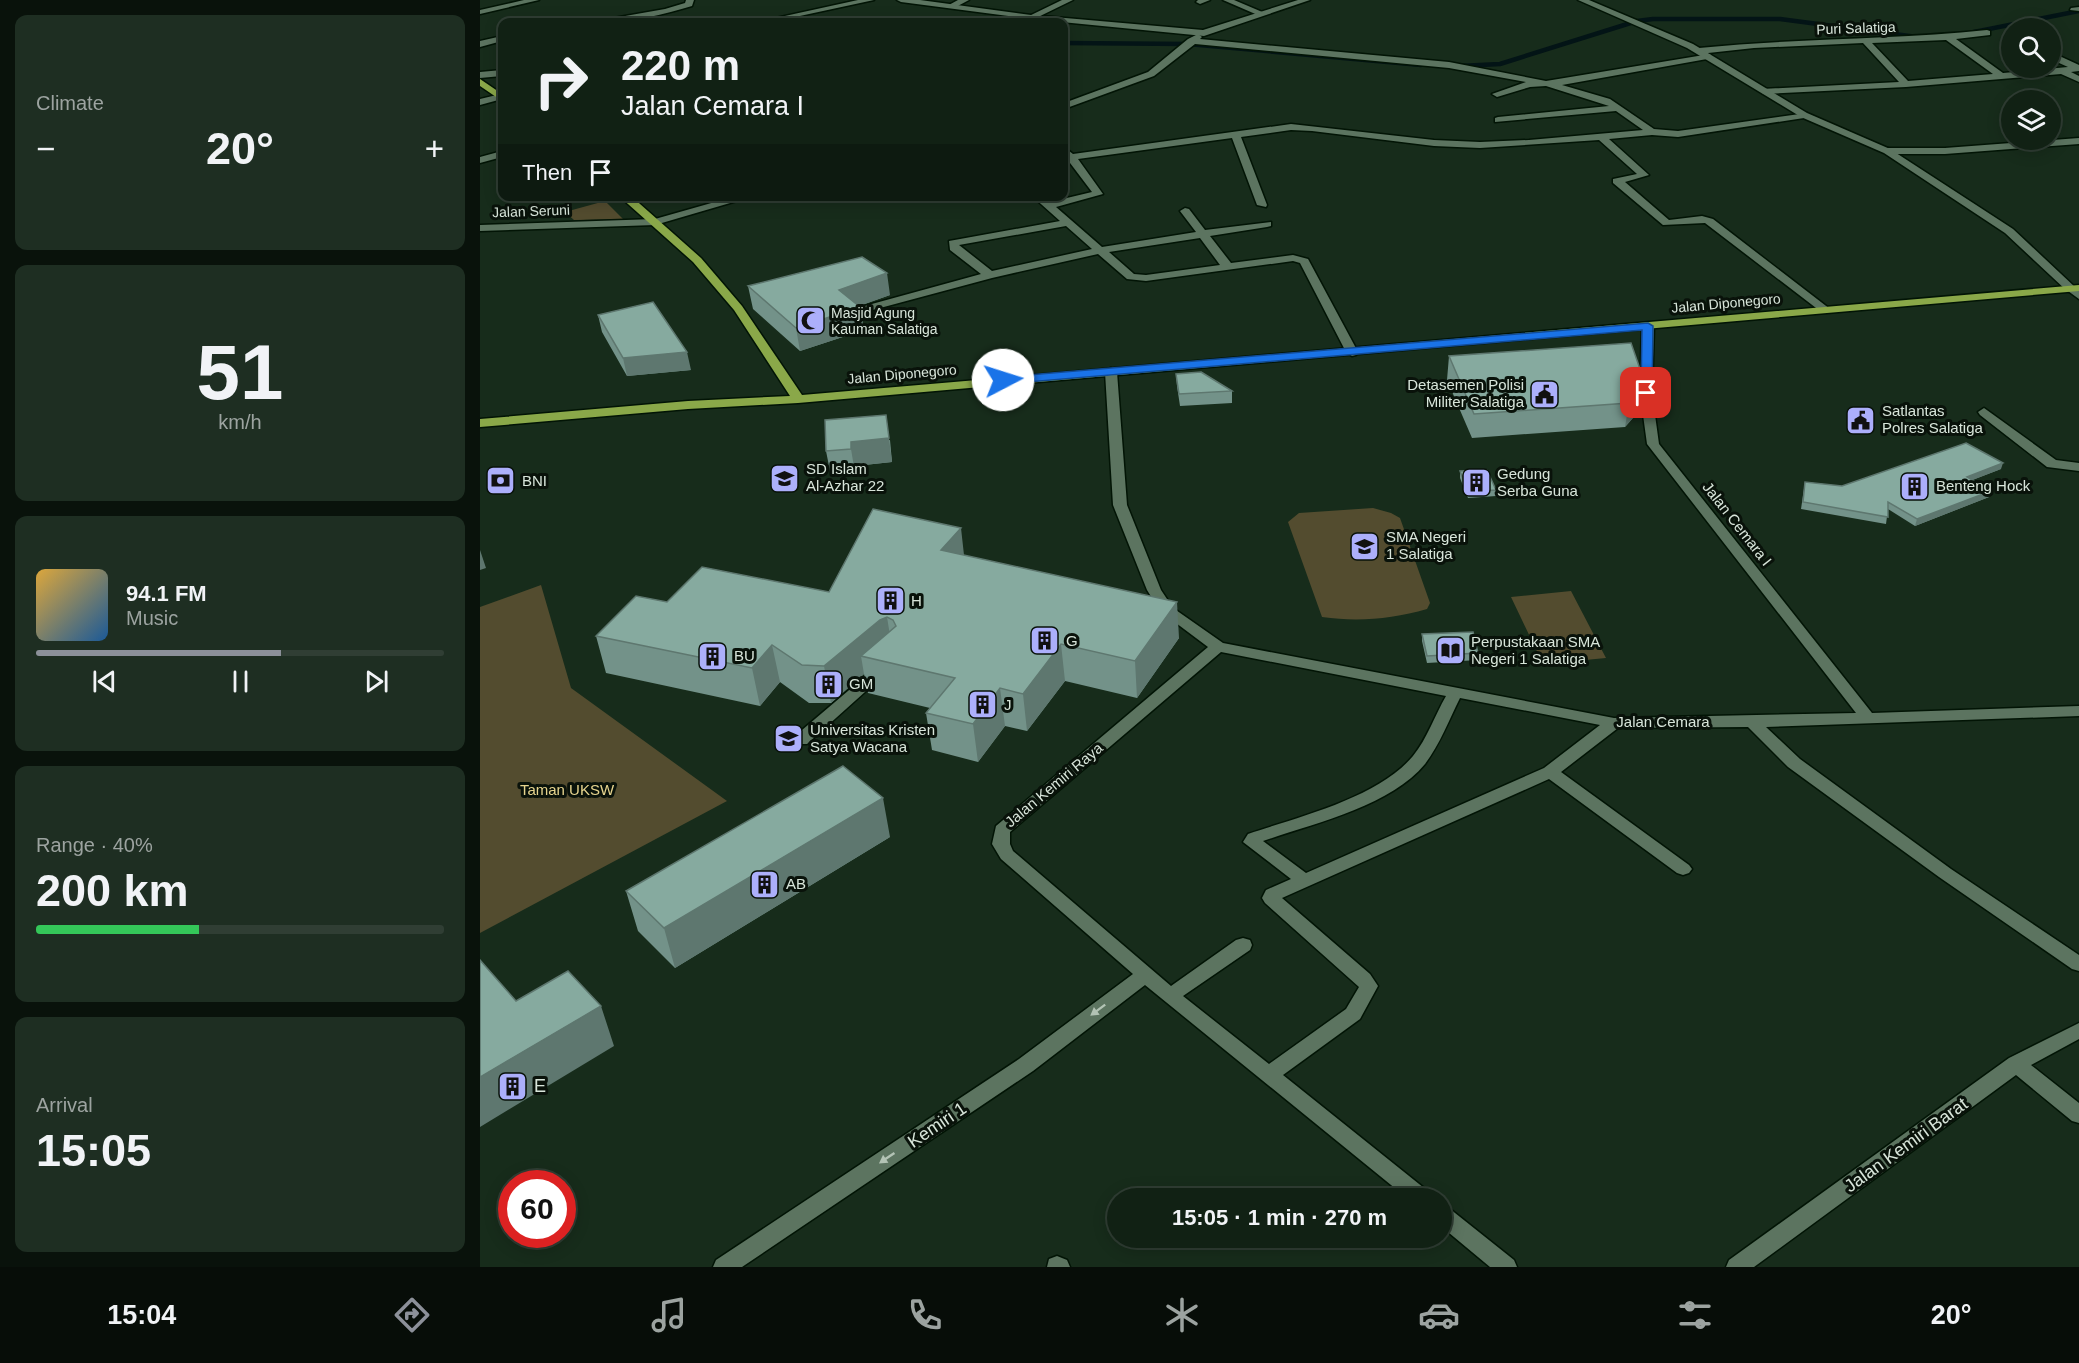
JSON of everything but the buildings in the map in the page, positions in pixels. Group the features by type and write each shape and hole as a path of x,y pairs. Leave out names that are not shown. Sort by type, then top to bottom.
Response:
{"main road":[{"path":"480,82 498,95"},
{"path":"630,201 697,260 738,308 798,399"},
{"name":"Jalan Diponegoro","path":"480,423 688,405 798,399 1824,309 2076,291"}],"street":[{"path":"480,12 535,0"},
{"path":"621,18 666,11 689,4 690,0"},
{"path":"781,18 870,0"},
{"path":"901,0 1042,18"},
{"path":"951,6 965,0"},
{"path":"1031,17 1069,0"},
{"path":"1227,0 1263,14"},
{"path":"1068,105 1151,74 1203,33 1306,0"},
{"path":"1582,0 1703,53 1766,90 1804,116 1887,151 2009,231 2076,291"},
{"path":"1068,20 1203,33"},
{"name":"Puri Salatiga","path":"1541,82 1559,82 1746,45 1948,37 1987,33"},
{"path":"1948,37 2001,76"},
{"path":"480,44 498,40"},
{"path":"1866,41 1906,84"},
{"path":"1188,44 1452,65 1541,82 1606,101 1652,132"},
{"path":"2061,60 2078,69"},
{"path":"2062,71 2078,69"},
{"path":"2062,71 2079,79"},
{"path":"480,75 498,74"},
{"path":"1766,90 1906,84 2001,76"},
{"path":"1497,94 1541,82"},
{"path":"480,102 498,99"},
{"path":"1498,120 1619,108"},
{"path":"1068,153 1291,127 1328,127 1442,144 1479,145 1524,144 1652,132 1678,134 1804,116"},
{"path":"1235,134 1262,205"},
{"path":"1600,136 1644,175 1617,181 1667,224 1701,219 1709,222 1824,309"},
{"path":"1887,151 1945,151 2079,141"},
{"path":"1047,206 1098,194 1068,154"},
{"path":"480,160 498,155"},
{"name":"Jalan Seruni","path":"480,228 656,222 732,201"},
{"path":"1042,201 1128,275 1138,278 1293,258 1304,261 1352,352"},
{"path":"1185,211 1227,266"},
{"path":"990,275 954,248 953,243 1068,223"},
{"path":"854,312 990,275 1101,250 1267,224"},
{"name":"Jalan Cemara I","path":"1648,326 1646,393 1653,444 1867,717"},
{"path":"1111,372 1120,505 1154,590 1167,611 1218,647"},
{"path":"1984,412 2052,464 2079,468"},
{"name":"Jalan Cemara","path":"1218,647 1614,723 1752,722 2079,711"},
{"name":"Jalan Kemiri Raya","path":"1218,647 1002,830 1001,844 1007,855 1145,975 1410,1188"},
{"path":"801,740 891,661"},
{"path":"1305,881 1252,842 1254,838 1379,792 1404,776 1419,761 1455,693"},
{"path":"1752,722 1794,762 1945,873 2079,964"},
{"path":"1268,1074 1353,1014 1369,986 1271,898 1272,895 1550,772 1614,723"},
{"path":"1550,772 1683,869"},
{"path":"1170,996 1243,945"},
{"name":"Kemiri 1","path":"724,1267 1026,1065 1145,975"},
{"name":"Jalan Kemiri Barat","path":"1737,1267 2016,1064 2079,1030"},
{"path":"2016,1064 2079,1116"},
{"path":"1452,1223 1506,1267"}],"green space":[{"path":"605,201 623,219 574,220 565,212"},
{"path":"1373,508 1400,518 1430,603 1427,609 1388,617 1349,619 1322,617 1288,522 1299,513"},
{"name":"Taman UKSW","path":"541,585 571,688 727,801 480,933 480,607"},
{"path":"1571,591 1606,658 1543,664 1511,597"}],"waterway":[{"path":"1974,32 2079,11"},
{"path":"1460,66 1500,64 1637,21 1653,19 1780,19 1917,37"},
{"path":"1068,43 1188,44 1421,65"}],"place":[{"name":"Masjid Agung Kauman Salatiga","path":"810,321"},
{"name":"Detasemen Polisi Militer Salatiga","path":"1545,394"},
{"name":"Satlantas Polres Salatiga","path":"1861,420"},
{"name":"SD Islam Al-Azhar 22","path":"785,478"},
{"name":"BNI","path":"501,481"},
{"name":"Gedung Serba Guna","path":"1476,483"},
{"name":"Benteng Hock","path":"1915,486"},
{"name":"SMA Negeri 1 Salatiga","path":"1365,546"},
{"name":"H","path":"890,601"},
{"name":"G","path":"1045,641"},
{"name":"Perpustakaan SMA Negeri 1 Salatiga","path":"1450,651"},
{"name":"BU","path":"713,656"},
{"name":"GM","path":"828,684"},
{"name":"J","path":"983,705"},
{"name":"Universitas Kristen Satya Wacana","path":"789,739"},
{"name":"AB","path":"765,884"},
{"name":"E","path":"513,1086"}],"route":[{"path":"1003,380 1648,326 1646,393"}]}
